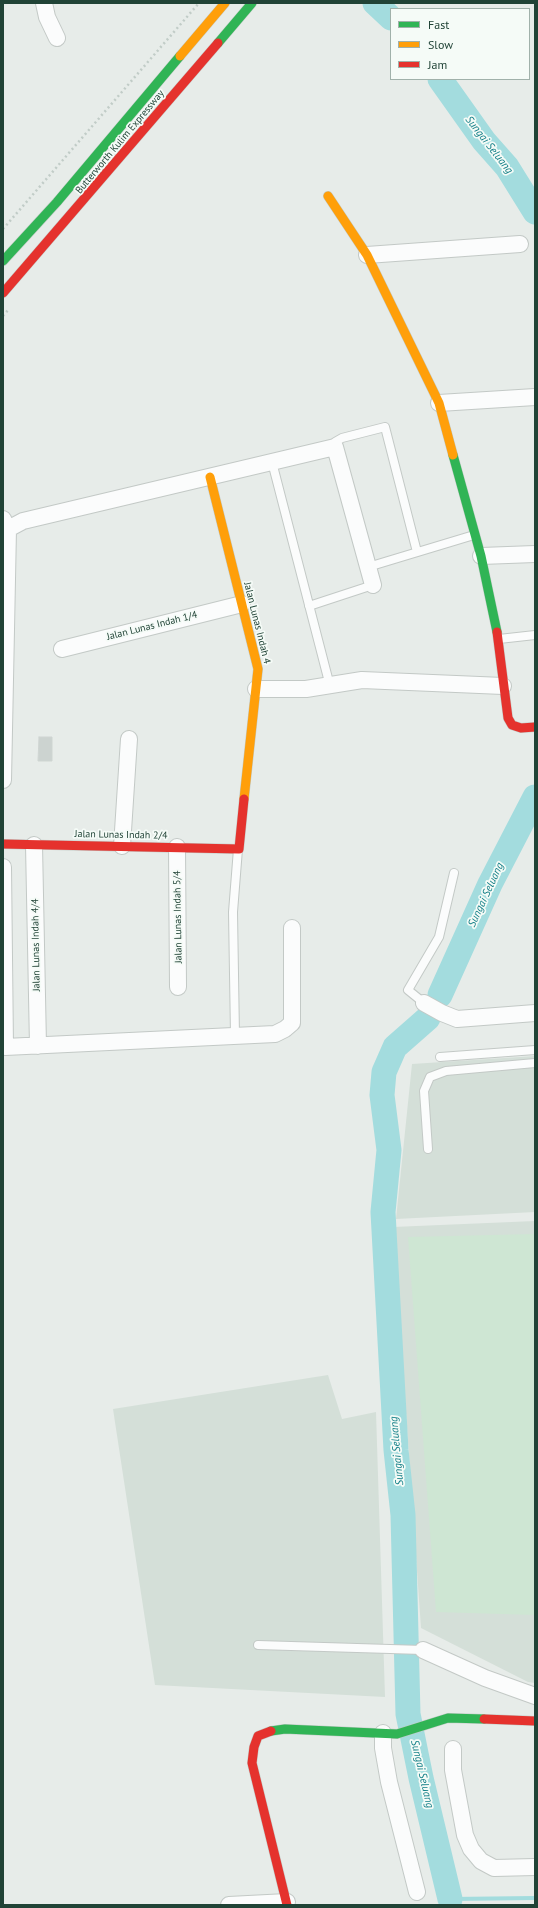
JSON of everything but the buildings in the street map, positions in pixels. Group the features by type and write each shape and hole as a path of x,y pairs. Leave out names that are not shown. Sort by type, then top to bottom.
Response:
{"main road":[{"name":"Butterworth Kulim Expressway","path":"3,262 58,202 225,3"},
{"name":"Butterworth Kulim Expressway","path":"3,293 89,195 252,3"},
{"path":"328,196 367,255 440,403 481,556 498,639 508,718 512,725 520,728 535,727"},
{"name":"Jalan Lunas Indah 4","path":"210,477 258,669 238,849"},
{"name":"Jalan Lunas Indah 2/4","path":"3,844 238,849"},
{"path":"287,1904 252,1763 254,1747 258,1736 269,1731 285,1729 390,1733 448,1718 535,1721"}],"street":[{"path":"44,3 47,17 58,38"},
{"path":"367,255 520,244"},
{"path":"440,403 535,396"},
{"path":"3,780 6,524 335,447 373,585"},
{"path":"481,556 535,554"},
{"name":"Jalan Lunas Indah 1/4","path":"62,649 242,604"},
{"path":"256,690 306,690 362,680 503,686"},
{"path":"122,846 129,738"},
{"name":"Jalan Lunas Indah 4/4","path":"34,845 38,1046"},
{"name":"Jalan Lunas Indah 5/4","path":"177,847 178,987"},
{"path":"3,867 4,1049 275,1034 285,1030 292,1023 292,928"},
{"path":"424,1003 457,1019 535,1013"},
{"path":"423,1650 492,1680 535,1696"},
{"path":"390,1733 383,1748 389,1782 416,1892"},
{"path":"453,1749 453,1770 465,1835 471,1849 481,1861 494,1868 535,1867"},
{"path":"229,1905 287,1904"}],"lane":[{"path":"335,447 335,442 342,438 385,427 416,552"},
{"path":"272,462 330,686"},
{"path":"368,567 475,534"},
{"path":"309,606 373,585"},
{"path":"498,639 535,635"},
{"path":"235,1036 233,912 238,849"},
{"path":"424,1003 408,990 439,937 454,873"},
{"path":"440,1057 535,1050"},
{"path":"428,1149 424,1091 430,1077 446,1071 535,1063"},
{"path":"258,1645 423,1650"}],"path":[{"path":"3,229 199,3"}],"shaded area":[{"path":"535,1056 535,1212 396,1219 412,1064"},
{"path":"535,1221 535,1683 528,1682 421,1628 393,1227"},
{"path":"328,1375 342,1419 376,1412 385,1697 155,1685 113,1409"}],"green space":[{"path":"535,1234 535,1615 436,1612 408,1237"}],"waterway":[{"name":"Sungai Seluang","path":"375,3 390,17"},
{"name":"Sungai Seluang","path":"441,80 484,141 507,167 535,212"},
{"name":"Sungai Seluang","path":"440,995 490,884 535,797"},
{"name":"Sungai Seluang","path":"428,1018 395,1047 384,1072 382,1095 389,1150 383,1212 396,1450 403,1515 408,1714 421,1778 450,1899"},
{"path":"450,1899 535,1898"}],"traffic: fast":[{"path":"218,43 252,3"},
{"path":"3,261 57,202 180,56"},
{"path":"453,455 481,556 497,632"},
{"path":"271,1731 285,1729 397,1734 448,1718 484,1719"}],"traffic: slow":[{"path":"180,56 225,3"},
{"path":"328,196 367,255 439,403 453,455"},
{"path":"210,477 258,669 244,799"}],"traffic: jam":[{"path":"3,293 218,43"},
{"path":"497,632 508,718 512,725 521,728 535,727"},
{"path":"3,844 239,849 244,799"},
{"path":"484,1719 535,1721"},
{"path":"271,1731 258,1736 254,1747 252,1763 287,1905"}]}
